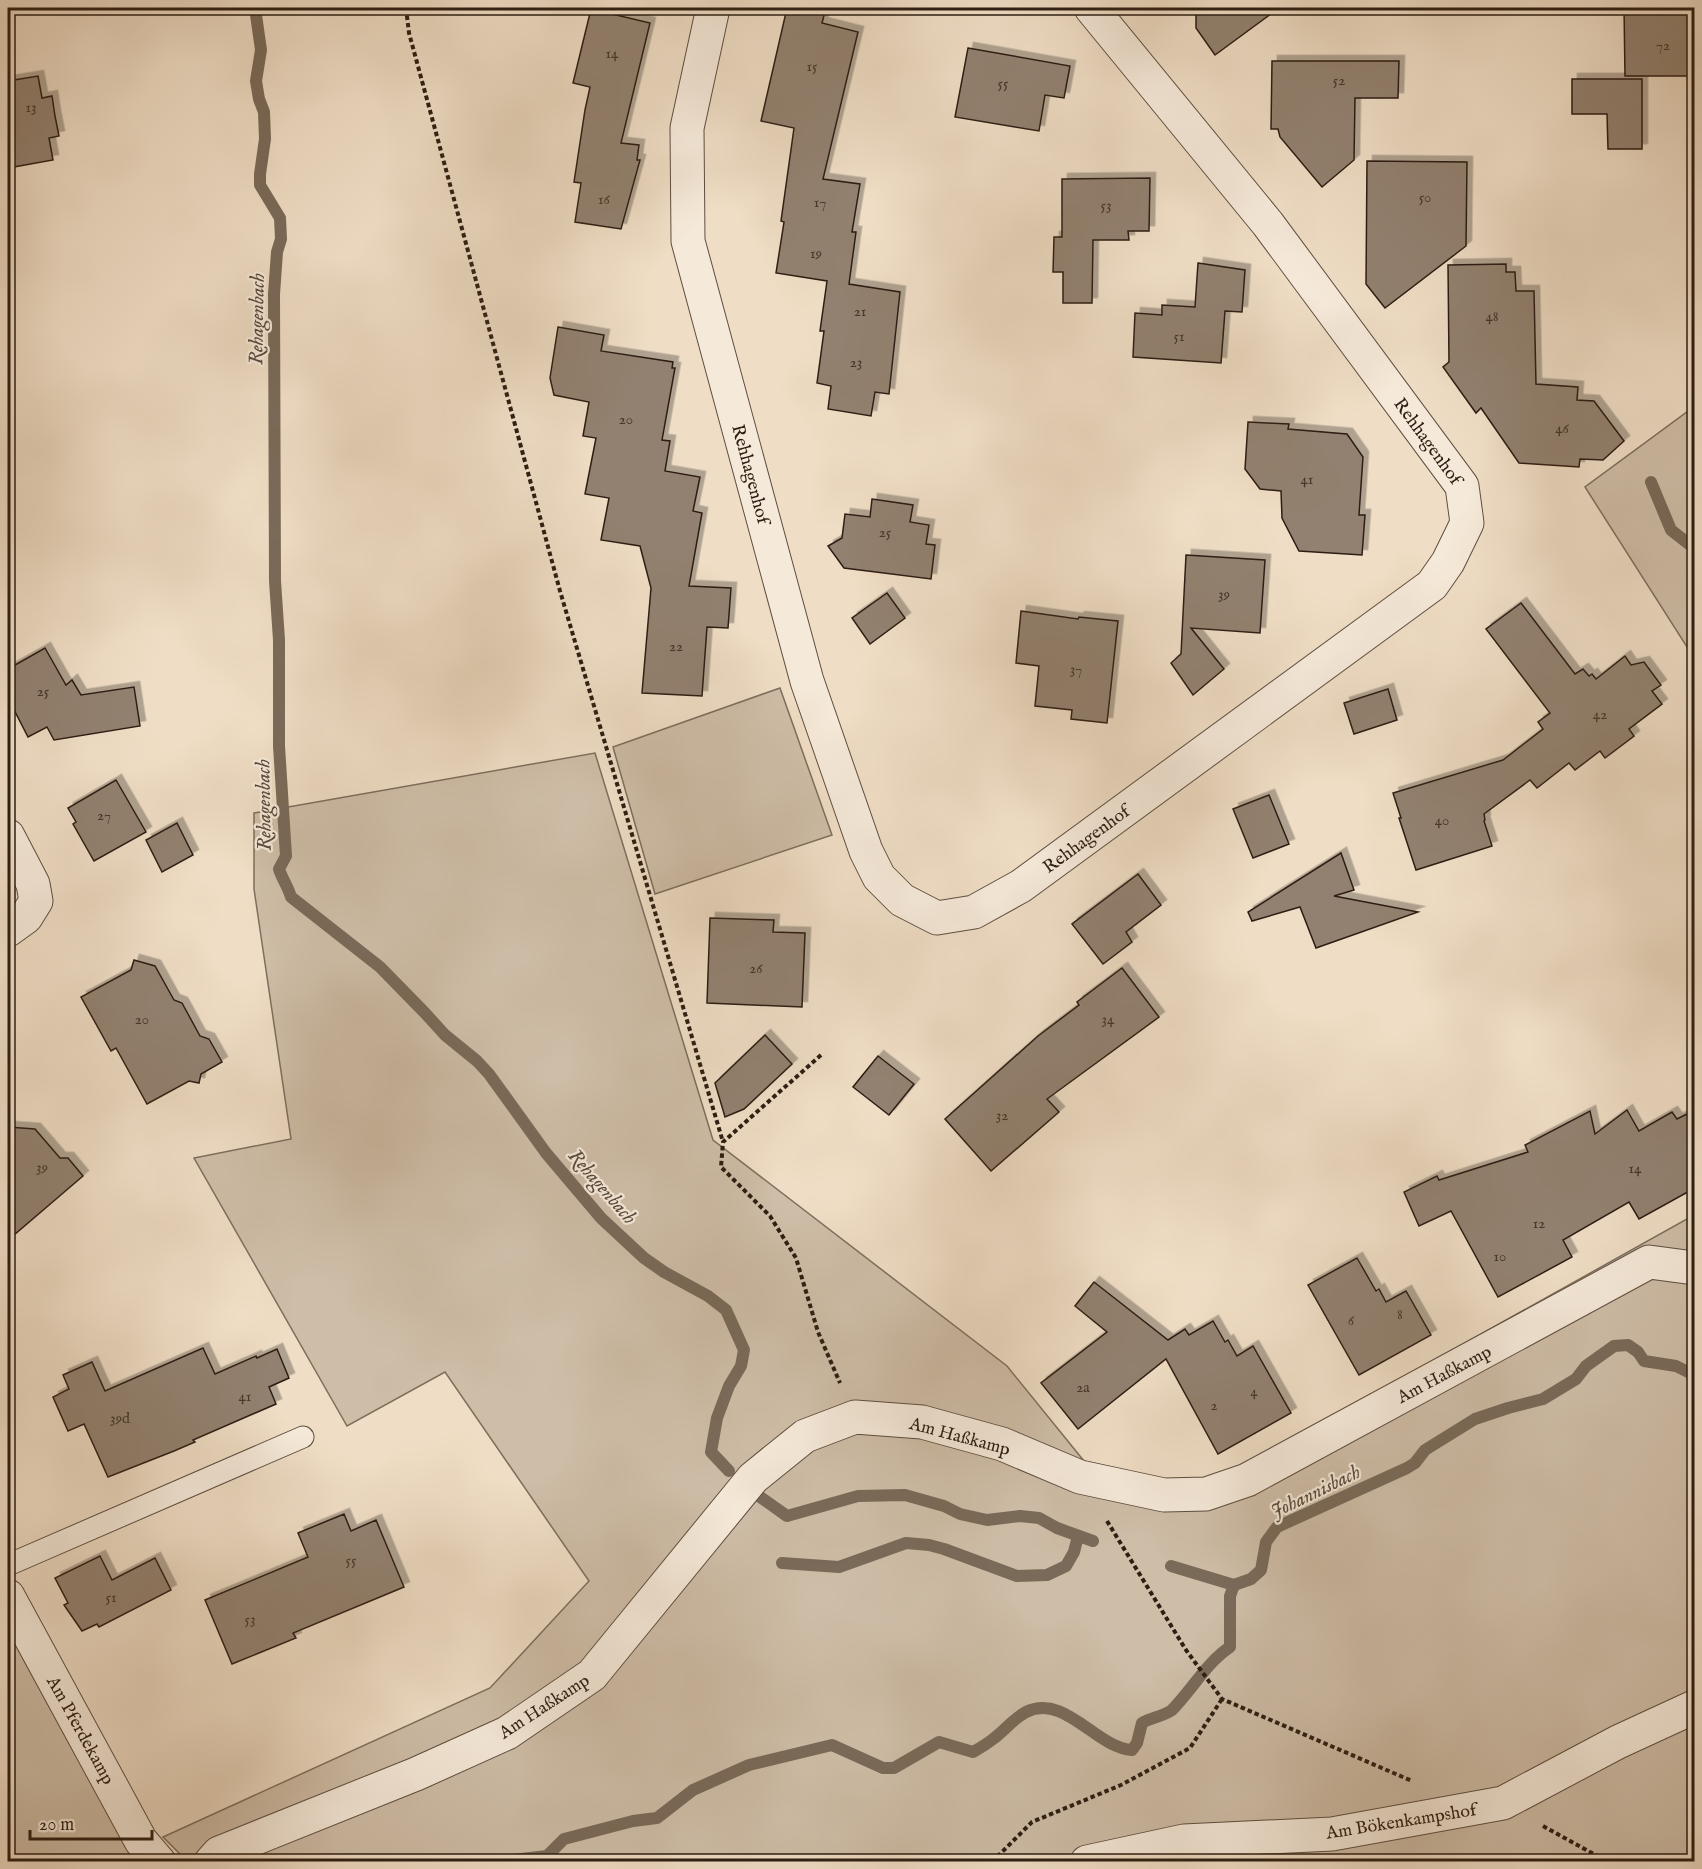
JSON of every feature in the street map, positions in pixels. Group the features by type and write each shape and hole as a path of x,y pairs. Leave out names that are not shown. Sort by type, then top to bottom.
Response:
{"street":[{"name":"Rehhagenhof","path":"713,8 687,128 688,241 807,681 866,851 879,877 902,900 937,918 974,912 1021,886 1432,585 1448,562 1467,523 1462,486 1268,224 1091,8"},
{"path":"8,837 33,884 36,901 26,916 8,930"},
{"name":"Am Haßkamp","path":"211,1862 219,1853 416,1774 507,1733 592,1675 753,1478 805,1436 855,1417 922,1422 1002,1444 1080,1477 1164,1495 1206,1494 1247,1480 1649,1262 1695,1268"},
{"name":"Am Pferdekamp","path":"8,1596 141,1840 159,1862"},
{"name":"Am Bökenkampshof","path":"1087,1862 1184,1841 1332,1834 1503,1803 1618,1742 1695,1707"}],"lane":[{"path":"8,1565 303,1437"}],"path":[{"path":"406,8 409,33 560,591 723,1142 721,1167 770,1216 796,1258 818,1332 855,1417"},
{"path":"723,1142 820,1055"},
{"path":"1080,1477 1186,1650 1222,1698 1413,1781"},
{"path":"992,1862 1032,1822 1121,1785 1190,1748 1222,1698"},
{"path":"1503,1803 1608,1862"}],"shaded area":[{"path":"1691,409 1694,411 1694,658 1585,487"},
{"path":"780,688 832,835 655,894 613,747"},
{"path":"595,753 713,1140 1007,1366 1084,1461 1186,1484 1229,1475 1694,1215 1694,1861 188,1862 163,1837 490,1688 589,1581 445,1372 347,1426 194,1158 291,1139 254,889 254,813"},
{"path":"8,1627 125,1843 135,1861 8,1861"}],"building":[{"path":"787,8 826,8 822,23 858,32 823,179 860,184 852,232 856,232 849,284 900,292 889,394 875,392 871,416 828,409 831,386 817,383 824,331 820,331 827,281 776,273 794,128 761,121"},
{"path":"1196,8 1279,8 1215,55 1196,28"},
{"path":"1624,8 1695,8 1695,76 1625,76"},
{"path":"591,9 650,23 621,143 639,145 637,160 640,160 621,229 575,222 581,183 574,182 590,87 573,83"},
{"path":"968,48 1070,66 1064,98 1045,95 1039,131 955,117"},
{"path":"1272,61 1399,61 1398,98 1355,98 1354,160 1322,187 1280,137 1278,129 1271,129"},
{"path":"38,76 42,98 52,96 59,136 49,138 53,160 8,168 8,81"},
{"path":"1572,79 1642,79 1642,149 1608,149 1607,114 1572,114"},
{"path":"1367,161 1467,162 1466,246 1385,308 1366,284"},
{"path":"1150,178 1149,231 1128,231 1129,240 1093,240 1092,303 1063,303 1063,272 1053,272 1054,237 1062,237 1062,179"},
{"path":"1198,263 1245,270 1242,312 1225,311 1221,363 1133,357 1135,313 1162,315 1162,305 1195,307"},
{"path":"1506,264 1506,272 1515,272 1516,291 1534,291 1536,384 1578,387 1577,400 1594,401 1624,441 1603,460 1580,459 1579,467 1519,463 1481,408 1476,413 1443,367 1449,362 1448,265"},
{"path":"558,327 604,335 601,351 673,362 672,368 675,368 662,440 670,441 665,471 700,477 693,511 702,513 689,586 731,588 728,628 707,627 702,696 642,693 651,588 640,546 601,540 609,498 585,494 596,438 583,436 589,402 554,395 550,378"},
{"path":"1248,422 1289,424 1288,429 1347,434 1363,457 1359,515 1365,515 1362,555 1299,551 1282,518 1281,491 1260,489 1245,469"},
{"path":"872,499 913,505 910,522 929,525 926,544 935,545 931,579 844,568 828,546 842,538 845,514 870,517"},
{"path":"1186,555 1265,560 1260,633 1191,628 1224,669 1193,695 1171,663 1181,654"},
{"path":"887,593 905,618 870,644 852,618"},
{"path":"1521,603 1575,674 1583,669 1589,676 1592,674 1596,679 1625,656 1631,665 1644,662 1661,685 1652,691 1662,704 1629,729 1634,736 1605,758 1600,751 1575,770 1569,763 1537,788 1530,780 1484,814 1492,846 1416,870 1393,793 1503,760 1543,729 1538,722 1550,713 1486,629"},
{"path":"1021,611 1078,619 1079,617 1118,621 1107,723 1071,719 1072,710 1035,706 1039,666 1016,663"},
{"path":"45,648 66,685 72,680 81,695 134,687 140,726 54,740 47,727 28,737 8,698 8,669"},
{"path":"1388,689 1397,720 1354,734 1344,703"},
{"path":"116,780 146,832 94,861 73,824 76,822 68,808"},
{"path":"1269,795 1289,844 1253,858 1233,809"},
{"path":"177,823 193,855 162,872 146,840"},
{"path":"1341,853 1354,890 1334,896 1418,912 1316,948 1300,907 1252,921 1248,912"},
{"path":"1138,874 1161,905 1126,932 1132,942 1103,964 1072,924"},
{"path":"710,918 774,920 773,932 805,933 802,1007 707,1003"},
{"path":"134,960 155,966 174,1000 182,1003 200,1036 209,1039 222,1062 201,1074 199,1083 189,1081 147,1104 116,1048 111,1051 81,997 131,970"},
{"path":"1122,968 1159,1017 1047,1099 1059,1112 991,1171 945,1119 1038,1036 1079,1005 1077,1002"},
{"path":"765,1035 792,1064 744,1109 725,1117 715,1083"},
{"path":"878,1056 914,1084 889,1115 853,1087"},
{"path":"1627,1110 1639,1131 1672,1112 1677,1119 1695,1110 1695,1188 1639,1219 1629,1202 1563,1240 1572,1257 1498,1297 1451,1211 1419,1226 1404,1192 1437,1176 1439,1180 1528,1152 1525,1145 1590,1111 1595,1134"},
{"path":"8,1127 35,1129 60,1158 68,1158 83,1176 8,1240"},
{"path":"1357,1258 1376,1291 1379,1289 1386,1302 1406,1291 1431,1335 1359,1375 1308,1285"},
{"path":"1094,1282 1168,1340 1185,1329 1189,1335 1213,1321 1225,1342 1228,1340 1237,1356 1253,1346 1291,1413 1218,1454 1166,1359 1078,1429 1041,1383 1107,1332 1075,1306"},
{"path":"203,1348 215,1374 277,1349 289,1378 269,1387 276,1404 193,1440 195,1442 108,1477 84,1424 68,1431 53,1397 69,1389 63,1375 92,1362 105,1391"},
{"path":"344,1514 351,1531 376,1520 404,1587 293,1633 296,1638 232,1664 205,1600 308,1557 298,1533"},
{"path":"100,1556 112,1580 155,1558 171,1590 99,1627 97,1624 82,1631 64,1605 68,1603 55,1578"}],"waterway":[{"name":"Rehagenbach","path":"255,8 261,50 256,81 264,112 265,139 260,185 280,218 281,239 277,252 274,294 275,581 279,640 279,746 286,856 279,869 291,897 380,967 445,1035 489,1074 546,1153 601,1218 644,1258 664,1272 708,1296 726,1310 744,1350 741,1366 729,1386 717,1418 711,1452 729,1471"},
{"path":"1651,482 1671,530 1694,548"},
{"name":"Johannisbach","path":"495,1862 547,1856 564,1839 633,1821 657,1818 693,1790 749,1765 832,1745 883,1768 894,1768 939,1742 973,1752 991,1741 1021,1715 1040,1708 1067,1715 1106,1741 1132,1750 1137,1743 1142,1723 1172,1710 1206,1669 1230,1647 1230,1596 1234,1585 1251,1579 1261,1570 1266,1542 1277,1527 1407,1468 1415,1463 1425,1450 1475,1419 1543,1399 1576,1379 1586,1366 1614,1346 1628,1345 1638,1352 1644,1361 1676,1366 1694,1375"},
{"name":"Rehagenbach","path":"756,1494 787,1516 858,1496 905,1495 944,1506 960,1514 987,1520 1020,1516 1039,1518 1057,1528 1093,1541"},
{"path":"782,1563 839,1567 906,1543 944,1549 1017,1576 1047,1575 1066,1566 1074,1552 1078,1536"},
{"name":"Rehagenbach","path":"1171,1566 1234,1585"}]}
